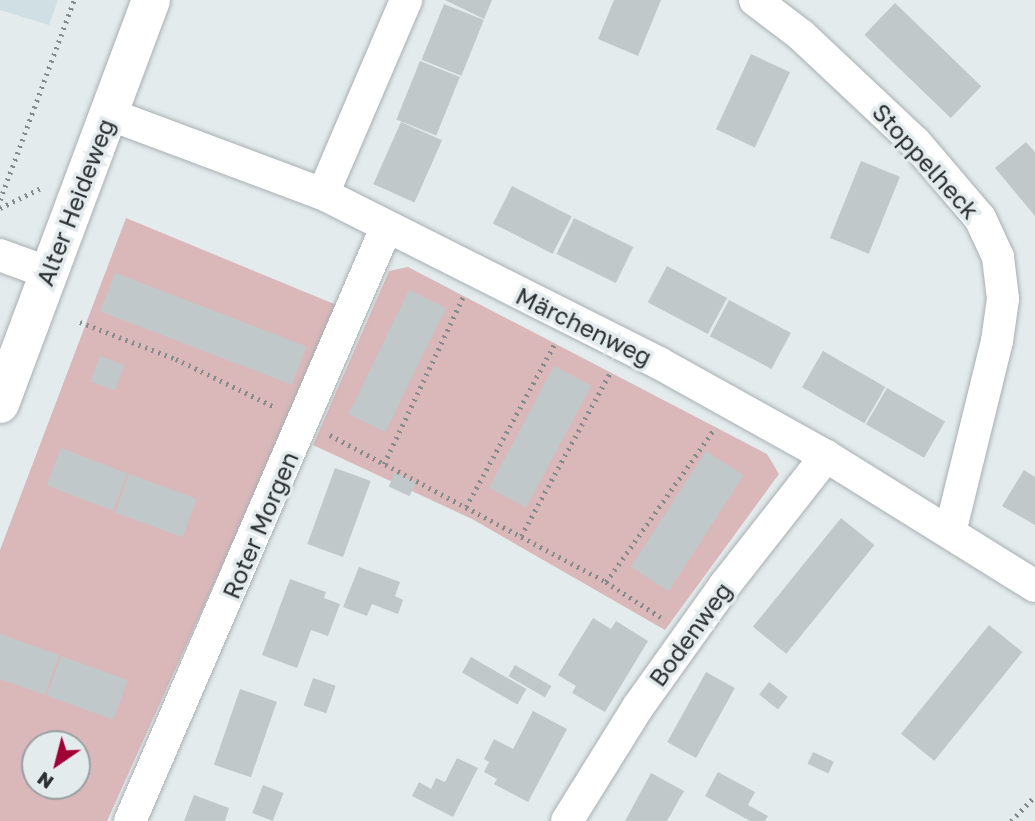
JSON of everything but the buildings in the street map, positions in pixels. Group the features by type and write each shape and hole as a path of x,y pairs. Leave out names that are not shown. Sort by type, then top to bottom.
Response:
{"street":[{"name":"Alter Heideweg","path":"0,404 151,0"},
{"path":"323,194 405,0"},
{"name":"Stoppelheck","path":"755,0 801,35 915,142 980,218 998,257 1003,299 997,341 950,532"},
{"name":"Märchenweg","path":"108,114 323,194 625,346 827,456 1035,586"},
{"name":"Roter Morgen","path":"130,821 386,228"},
{"path":"0,254 49,273"},
{"name":"Bodenweg","path":"567,821 689,636 827,456"}],"path":[{"path":"0,200 74,0"},
{"path":"0,208 40,190 52,179"},
{"path":"384,464 475,272"},
{"path":"466,507 569,318"},
{"path":"80,322 176,359 304,421 606,582 689,636"},
{"path":"521,536 625,346"},
{"path":"606,582 732,404"},
{"path":"1011,821 1035,796"}],"shaded area":[{"path":"0,0 58,0 49,25 0,10"},
{"path":"126,218 339,306 107,821 0,821 0,550"},
{"path":"408,267 767,454 779,474 665,630 472,519 313,445 389,271"}]}
